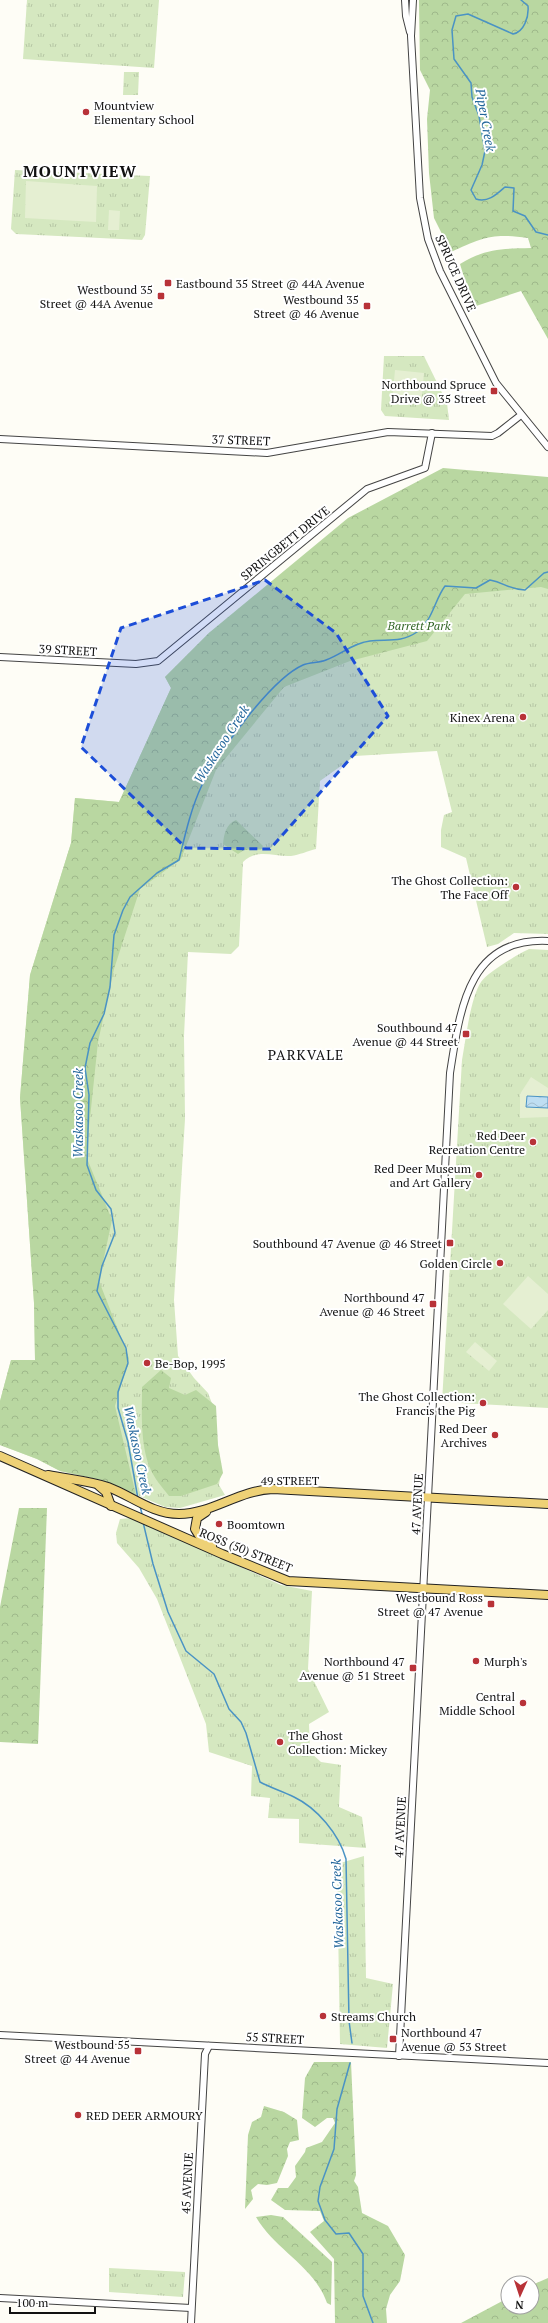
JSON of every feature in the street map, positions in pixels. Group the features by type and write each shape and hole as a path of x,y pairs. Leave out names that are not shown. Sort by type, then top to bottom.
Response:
{"main road":[{"name":"ROSS (50) STREET","path":"0,1456 150,1523 281,1578 297,1582 548,1595"},
{"name":"49 STREET","path":"42,1474 109,1488 146,1506 167,1513 179,1514 198,1512 248,1493 269,1489 548,1504"},
{"path":"94,1484 104,1490 111,1506 115,1502 128,1497"},
{"path":"213,1507 197,1518 195,1529 200,1537 222,1554"}],"street":[{"name":"SPRUCE DRIVE","path":"405,0 406,16 411,36"},
{"name":"SPRUCE DRIVE","path":"413,0 411,36 421,202 428,239 440,271 496,383 548,447"},
{"name":"37 STREET","path":"0,439 267,453 380,432 492,436 498,433 521,414"},
{"name":"SPRINGBETT DRIVE","path":"136,664 158,661 367,489 425,468 432,433"},
{"name":"39 STREET","path":"0,657 136,664"},
{"name":"47 AVENUE","path":"399,2056 450,1073 466,994 474,977 486,961 501,950 516,944 548,941"},
{"name":"55 STREET","path":"0,2035 548,2063"},
{"name":"45 AVENUE","path":"191,2323 205,2054 209,2046"},
{"path":"0,2298 191,2308"}],"highlighted area":[{"path":"265,580 336,633 388,716 270,849 186,848 81,747 121,628"}],"green space":[{"path":"27,0 159,0 154,68 23,59"},
{"path":"419,0 548,0 548,339 521,291 473,307 460,264 478,255 494,250 531,248 528,238 497,236 480,240 451,252 434,218 429,173 427,119 430,90 420,70"},
{"path":"124,72 139,72 138,95 123,95"},
{"path":"15,170 150,176 145,235 142,240 16,234 11,229"},
{"path":"26,181 97,186 96,222 25,218"},
{"path":"109,210 120,211 119,230 108,230"},
{"path":"384,356 424,356 447,403 449,420 385,416 381,410"},
{"path":"395,370 424,373 421,404 392,402"},
{"path":"443,468 548,477 548,589 541,587 465,594 427,641 350,661 284,687 216,770 181,859 140,889 114,969 98,1042 86,1156 112,1220 99,1281 129,1358 115,1406 136,1495 102,1480 60,1471 37,1459 0,1445 0,1401 11,1360 35,1360 34,1303 20,1098 30,975 71,843 75,798 119,802 171,688 165,677 210,632 348,518"},
{"name":"Barrett Park","path":"548,477 548,934 514,933 498,944 487,947 466,858 441,847 441,830 444,815 452,812 437,751 355,756 320,781 316,849 291,856 266,854 254,855 243,862 239,946 231,954 188,952 184,1036 185,1119 174,1300 178,1356 194,1378 208,1393 213,1406 221,1473 219,1485 225,1495 180,1508 165,1507 102,1480 60,1471 37,1459 0,1445 0,1401 11,1360 35,1360 34,1303 20,1098 30,975 71,843 75,798 119,802 171,688 165,677 210,632"},
{"path":"236,820 263,846 261,850 244,850 238,854 223,844 228,827"},
{"path":"529,949 548,950 548,1408 442,1402 462,1060 469,1020 477,989 484,978 511,959"},
{"path":"531,1077 548,1088 548,1117 520,1118 520,1094"},
{"path":"528,1276 548,1294 548,1310 531,1329 503,1304"},
{"path":"475,1342 497,1361 489,1371 466,1352"},
{"path":"161,1370 171,1378 169,1388 185,1395 196,1390 216,1406 218,1445 223,1473 217,1484 181,1496 169,1496 161,1486 150,1468 143,1438 142,1387"},
{"path":"19,1508 47,1508 38,1744 0,1742 0,1607"},
{"path":"131,1518 281,1585 312,1591 308,1669 329,1712 309,1724 310,1752 321,1762 341,1765 339,1807 362,1817 366,1848 299,1843 299,1819 268,1818 270,1798 251,1796 252,1766 209,1752 206,1724 157,1599 139,1568 117,1543 116,1533 120,1519"},
{"path":"364,1856 366,1978 393,1984 387,2048 340,2044 337,1864"},
{"path":"314,2062 351,2062 356,2175 354,2181 358,2187 362,2213 388,2226 405,2255 400,2281 390,2295 386,2309 387,2323 335,2323 334,2259 310,2232 324,2221 320,2211 285,2210 271,2200 278,2188 288,2188 296,2177 295,2166 305,2152 306,2148 322,2142 335,2123 333,2118 327,2118 315,2127 302,2118 305,2078"},
{"path":"264,2106 284,2112 297,2120 299,2140 290,2142 287,2149 288,2156 277,2183 267,2185 258,2184 251,2190 253,2199 245,2209 248,2135 252,2122 261,2117"},
{"path":"271,2215 283,2217 332,2262 331,2305 327,2303 321,2290 304,2268 273,2239 256,2217"},
{"path":"109,2268 185,2272 183,2297 109,2292"},
{"path":"548,2278 548,2323 461,2323 500,2302 500,2315 540,2315 540,2282"}],"water":[{"path":"527,1096 548,1097 548,1108 526,1107"}],"waterway":[{"name":"Piper Creek","path":"521,0 528,6 528,15 523,27 517,33 513,34 468,14 456,16 452,30 454,59 471,83 472,97 479,116 485,151 482,165 471,190 476,199 484,200 492,197 505,187 514,188 513,211 525,216 536,232 548,235"},
{"name":"Waskasoo Creek","path":"138,1499 128,1442 118,1408 118,1392 128,1363 126,1348 97,1291 102,1266 115,1233 111,1209 96,1190 87,1165 89,1095 85,1068 90,1043 104,1014 110,987 114,935 123,910 130,897 157,873 179,860 195,803 202,785 210,771 246,718 276,685 290,673 303,665 326,660 364,642 400,639 417,632 427,622 445,586 476,588 490,580 525,590 544,573 548,572"},
{"name":"Waskasoo Creek","path":"140,1506 142,1514"},
{"name":"Waskasoo Creek","path":"143,1522 153,1564 168,1612 186,1651 214,1674 229,1709 241,1722 246,1733 260,1782 294,1797 311,1808 333,1831 343,1850 346,1859 349,2021 352,2043"},
{"name":"Waskasoo Creek","path":"350,2063 337,2109 334,2149 320,2187 318,2201 325,2220 336,2234 349,2233 363,2254 363,2296 373,2323"}],"place":[{"name":"Mountview Elementary School","path":"86,112"},
{"name":"Eastbound 35 Street @ 44A Avenue","path":"168,283"},
{"name":"Westbound 35 Street @ 44A Avenue","path":"161,296"},
{"name":"Westbound 35 Street @ 46 Avenue","path":"367,306"},
{"name":"Northbound Spruce Drive @ 35 Street","path":"494,391"},
{"name":"Kinex Arena","path":"523,717"},
{"name":"The Ghost Collection: The Face Off","path":"516,887"},
{"name":"Southbound 47 Avenue @ 44 Street","path":"466,1034"},
{"name":"Red Deer Recreation Centre","path":"533,1142"},
{"name":"Red Deer Museum and Art Gallery","path":"479,1175"},
{"name":"Southbound 47 Avenue @ 46 Street","path":"450,1243"},
{"name":"Golden Circle","path":"500,1263"},
{"name":"Northbound 47 Avenue @ 46 Street","path":"433,1304"},
{"name":"Be-Bop, 1995","path":"147,1363"},
{"name":"The Ghost Collection: Francis the Pig","path":"483,1403"},
{"name":"Red Deer Archives","path":"495,1435"},
{"name":"Boomtown","path":"219,1524"},
{"name":"Westbound Ross Street @ 47 Avenue","path":"491,1604"},
{"name":"Murph's","path":"476,1661"},
{"name":"Northbound 47 Avenue @ 51 Street","path":"413,1668"},
{"name":"Central Middle School","path":"523,1703"},
{"name":"The Ghost Collection: Mickey","path":"280,1742"},
{"name":"Streams Church","path":"323,2016"},
{"name":"Northbound 47 Avenue @ 53 Street","path":"393,2039"},
{"name":"Westbound 55 Street @ 44 Avenue","path":"138,2051"},
{"name":"RED DEER ARMOURY","path":"78,2115"}],"district":[{"name":"MOUNTVIEW","path":"80,171"},
{"name":"PARKVALE","path":"306,1054"}]}
